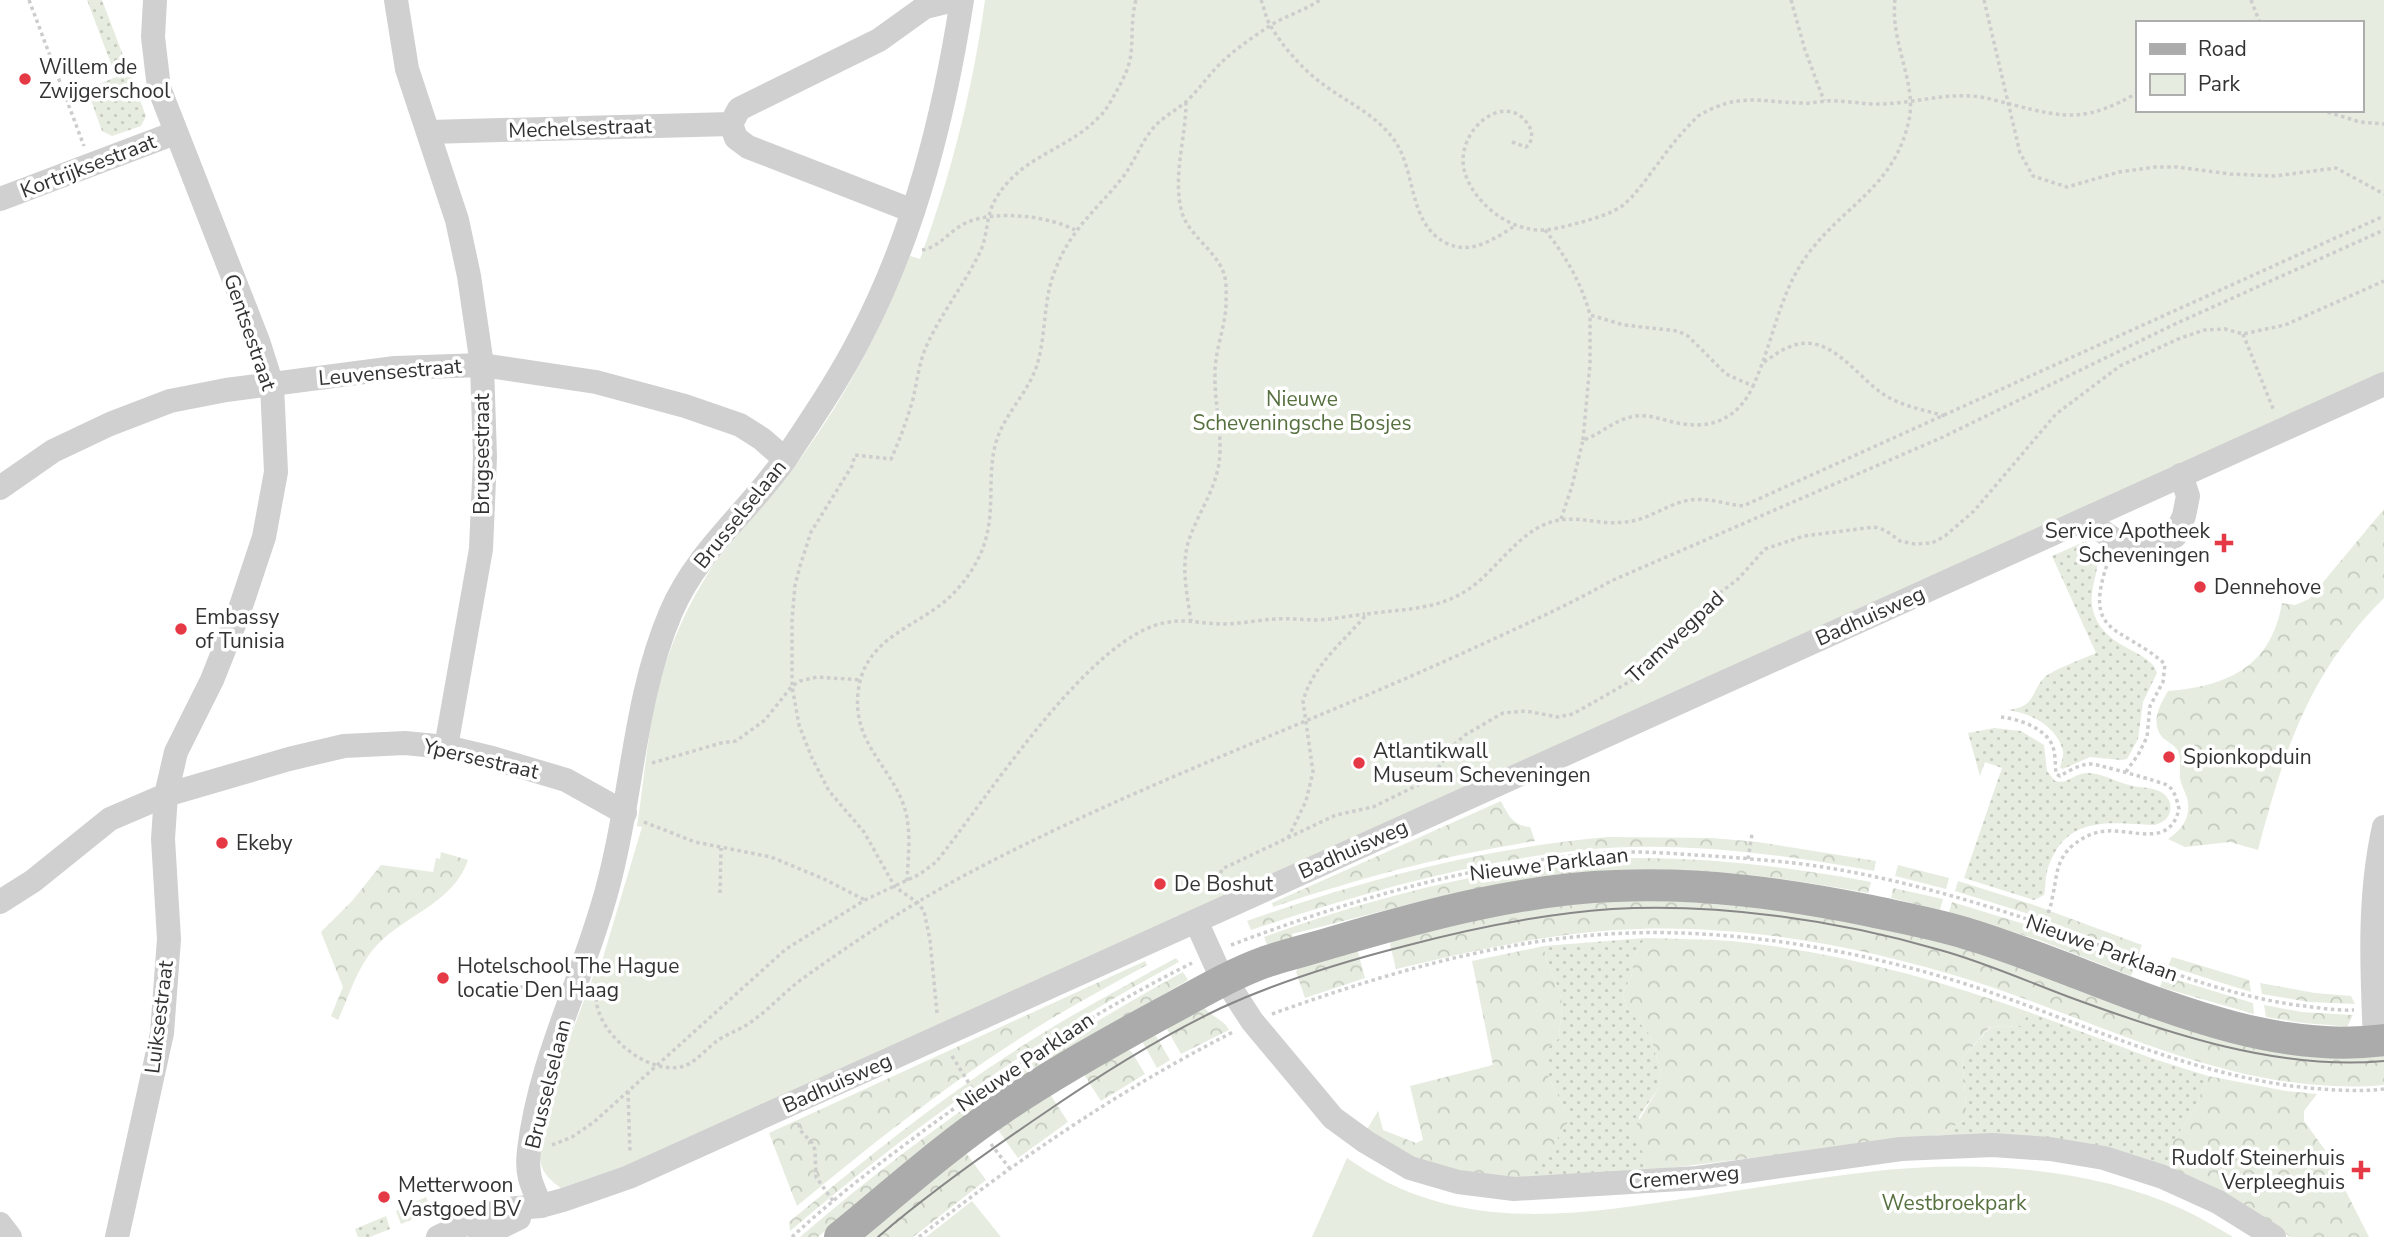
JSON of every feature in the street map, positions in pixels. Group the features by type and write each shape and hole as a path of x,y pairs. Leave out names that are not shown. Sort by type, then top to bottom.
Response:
{"main road":[{"name":"Nieuwe Parklaan","path":"841,1237 1003,1108 1120,1036 1217,967 1264,962 1380,928 1541,894 1612,886 1682,886 1751,891 1817,900 1967,933 2206,1019 2252,1031 2327,1042 2380,1041"}],"street":[{"path":"154,0 168,0"},
{"name":"Gentsestraat","path":"154,0 153,37 159,88 258,341 272,385 275,472 264,537 239,612 212,680 176,752 166,794"},
{"name":"Brugsestraat","path":"397,0 407,69 445,179 470,276 482,365 485,457 481,549 446,747"},
{"path":"913,211 748,147 736,138 731,124 739,109 878,40 925,7 954,0"},
{"name":"Brusselselaan","path":"541,1206 528,1178 529,1149 554,1043 584,993 625,813 646,684 672,610 706,551 785,460 837,381 859,340 913,211 942,110 962,0"},
{"name":"Mechelsestraat","path":"429,132 731,124"},
{"name":"Kortrijksestraat","path":"0,199 175,134"},
{"name":"Leuvensestraat","path":"0,488 53,451 110,424 170,401 226,390 395,368 482,365 596,382 685,406 740,425 762,439 785,460"},
{"name":"Badhuisweg","path":"480,1237 541,1206 629,1177 2384,384"},
{"path":"2085,519 2116,541 2135,548 2160,546 2175,536 2184,516 2188,496 2181,475"},
{"name":"Ypersestraat","path":"166,794 344,746 405,743 446,747 566,780 625,813"},
{"path":"0,902 33,881 110,819 166,794"},
{"name":"Luiksestraat","path":"117,1237 162,1033 169,939 163,839 166,794"},
{"path":"2380,1041 2374,1009 2373,898 2377,857 2384,827"},
{"name":"Cremerweg","path":"1196,920 1217,967 1252,1021 1333,1118 1366,1142 1410,1168 1458,1182 1514,1189 1697,1178 1900,1149 2004,1146 2050,1149 2104,1158 2163,1177 2218,1202 2274,1237"},
{"name":"Badhuisweg","path":"438,1237 478,1218 505,1209 541,1206"},
{"path":"0,1224 10,1237"}],"path":[{"path":"29,0 91,164"},
{"path":"975,1093 940,1037 930,940 924,911 918,903 895,887 864,832 829,791 799,725 792,686 795,585 811,532 852,466 855,455 891,458 902,435 925,350 980,251 995,199 1022,168 1087,127 1104,111 1128,67 1131,54 1131,22 1136,0"},
{"path":"1261,0 1270,25 1290,53 1319,81 1373,117 1392,137 1404,160 1418,213 1438,238 1451,246 1467,248 1484,244 1515,226"},
{"path":"907,881 906,817 897,790 873,755 862,732 858,703 861,680 869,661 883,643 953,594 981,554 992,509 993,464 997,438 1014,404 1035,372 1040,356 1052,276 1075,230 1122,178 1154,126 1186,102 1224,60 1270,25 1320,0"},
{"path":"1791,0 1805,50 1824,101"},
{"path":"1583,440 1595,436 1617,420 1639,415 1701,425 1723,419 1741,408 1764,362 1779,308 1811,250 1881,180 1895,162 1903,142 1912,101 1897,41 1895,0"},
{"path":"1984,0 2020,153 2033,176 2067,187 2119,172 2155,167 2275,176 2336,168 2384,194"},
{"path":"2252,0 2259,21"},
{"path":"1512,142 1526,147 1530,144 1532,132 1529,125 1513,113 1499,112 1489,115 1478,124 1466,142 1463,155 1467,179 1480,201 1515,226 1545,230 1597,218 1623,205 1698,116 1732,101 1758,99 1876,104 1958,95 1976,96 2045,113 2078,116 2103,110 2136,94"},
{"path":"1186,102 1179,173 1181,207 1188,226 1223,271 1226,305 1214,369 1220,444 1219,466 1212,491 1189,538 1186,556 1186,587 1191,621"},
{"path":"2328,112 2360,122 2384,124"},
{"path":"901,243 923,251 936,246 967,222 1007,215 1066,225 1075,230"},
{"path":"529,1149 552,1145 572,1137 594,1122 786,949 864,900 907,881 936,862 1016,756 1094,666 1151,626 1191,621 1221,624 1272,619 1318,620 1420,609 1450,600 1475,584 1527,535 1539,527 1561,519 1620,523 1640,520 1686,500 1700,499 1743,506 2384,216"},
{"path":"1545,230 1571,269 1590,315 1591,342 1583,440 1561,519"},
{"path":"506,990 545,985 584,993 612,1033 636,1057 656,1066 687,1066 718,1040 756,1018 801,980 883,923 967,874 1217,757 1422,671 1573,603 1611,581 1943,437 2175,324 2384,230"},
{"name":"Tramwegpad","path":"1227,907 1220,884 1222,869 1336,815 1373,807 1420,784 1436,771 1455,744 1465,735 1503,713 1526,711 1558,718 1573,714 1636,678 1650,666 1696,611 1738,579 1756,556 1776,544 1804,536 1874,527 1885,530 1900,541 1932,543 1961,524 1997,486 2056,414 2109,373 2133,359 2204,330 2225,329 2243,334 2285,325 2384,281"},
{"path":"1590,315 1624,325 1678,331 1688,336 1726,374 1753,386"},
{"path":"2243,334 2281,429"},
{"path":"1764,362 1789,346 1805,343 1818,345 1833,351 1864,381 1886,396 1903,404 1945,416"},
{"path":"2116,541 2099,589 2101,611 2107,625 2119,635 2153,653 2165,664 2163,682 2150,706 2147,737 2125,773"},
{"path":"1288,840 1306,801 1313,772 1303,701 1310,681 1367,614"},
{"path":"633,764 676,758 703,748 736,741 765,720 792,686 817,677 861,680"},
{"path":"2001,717 2016,719 2040,732 2050,741 2056,774 2060,776 2091,764 2168,785 2176,795 2179,809 2178,817 2163,832 2151,834 2108,831 2089,834 2071,847 2060,861 2054,879 2052,900 2043,925"},
{"path":"625,813 695,842 771,857 824,879 864,900"},
{"path":"1748,859 1752,834"},
{"path":"720,893 721,848"},
{"name":"Nieuwe Parklaan","path":"792,1237 892,1154 975,1093 1090,1018 1144,987 1217,967 1328,910 1432,881 1535,862 1602,853 1650,852 1796,863 1955,897 2043,925 2202,984 2260,1000 2344,1010 2374,1009"},
{"path":"919,1237 1078,1120 1173,1063 1252,1021 1375,980 1510,947 1629,933 1693,934 1787,944 1851,955 1972,986 2166,1057 2236,1076 2280,1085 2330,1090 2384,1089"},
{"path":"628,1091 629,1177"},
{"path":"795,1102 800,1130 815,1150 816,1177 833,1201"}],"green space":[{"path":"87,0 102,0 146,116 141,126 112,136 102,131 87,89 116,77"},
{"name":"Nieuwe Scheveningsche Bosjes","path":"985,0 2384,0 2384,375 625,1166 561,1188 544,1172 539,1137 545,1137 562,1059 595,971 599,971 642,827 637,826 651,727 657,693 669,654 693,599 714,564 819,432 862,359 910,256 920,259 951,164 967,99"},
{"path":"2384,509 2384,598 2358,626 2318,684 2278,779 2258,850 2230,842 2185,847 2168,839 2185,822 2188,805 2180,778 2178,751 2158,731 2158,714 2168,691 2228,678 2257,658 2268,643 2282,603 2295,605 2309,599"},
{"path":"2086,541 2098,555 2092,603 2098,623 2116,641 2146,659 2157,673 2143,702 2138,739 2127,759 2090,757 2063,769 2060,768 2063,751 2055,734 2041,722 2008,710 2028,703 2048,675 2096,653 2052,556"},
{"path":"1994,728 2021,731 2044,745 2047,771 2055,781 2092,773 2129,785 2158,790 2169,800 2168,816 2154,825 2106,823 2078,830 2066,838 2056,851 2047,871 2044,895 2034,900 1964,878 2002,768 1985,762 1980,776 1968,733"},
{"path":"1501,801 1515,822 1530,827 1535,841 1402,868 1273,907 1272,903"},
{"path":"1608,837 1712,838 1758,842 1876,861 1874,871 1729,850 1618,847 1582,850 1497,862 1414,881 1251,930 1247,921 1425,867 1515,849"},
{"path":"441,852 468,860 461,874 441,897 379,943 360,970 338,1020 331,1016 343,987 321,932 352,901 381,865 433,872 436,858 440,859"},
{"path":"1626,858 1749,864 1871,882 1868,893 1729,873 1659,870 1588,872 1513,882 1439,897 1292,934 1293,939 1268,947 1264,937 1352,908 1442,884 1533,867"},
{"path":"1898,865 1949,878 1946,889 1895,876"},
{"path":"1958,881 2034,905 2142,945 2138,955 2032,915 1955,891"},
{"path":"1893,888 1943,899 1940,910 1891,898"},
{"path":"1674,895 1816,911 2384,1051 2384,1085 2330,1086 2277,1080 2226,1069 2174,1054 2023,998 1930,968 1796,939 1750,933 1659,928 1586,932 1531,940 1396,969 1390,944 1395,936 1552,903"},
{"path":"1952,902 2034,927 2135,966 2131,976 2039,940 1949,912"},
{"path":"1645,938 1634,957 1632,974 1623,994 1626,1007 1650,1035 1661,1072 1659,1087 1639,1117 1645,1171 1515,1179 1565,1111 1548,1075 1548,1048 1559,1038 1562,1005 1544,946"},
{"path":"1645,938 1731,941 1845,959 1919,977 2029,1012 2021,1026 1990,1027 1962,1058 1967,1118 1939,1135 1645,1171 1641,1143 1632,1132 1659,1087 1661,1072 1650,1035 1626,1007 1623,994 1632,974 1634,957"},
{"path":"1544,946 1562,1005 1559,1038 1548,1048 1548,1075 1568,1122 1541,1165 1515,1179 1487,1177 1425,1163 1366,1131 1378,1111 1383,1130 1416,1143 1423,1140 1410,1086 1493,1065 1472,961"},
{"path":"1352,947 1358,952 1365,978 1305,998 1296,972 1299,965"},
{"path":"2172,957 2249,980 2251,992 2168,966"},
{"path":"1176,958 1179,962 1076,1021 977,1086 882,1156 790,1231 789,1222 959,1089 1058,1024"},
{"path":"1145,961 1147,965 1054,1017 954,1083 797,1206 769,1133"},
{"path":"1183,972 1188,980 1078,1044 869,1193 818,1237 800,1237 891,1163 984,1094 1081,1031"},
{"path":"2164,976 2253,1003 2254,1014 2160,987"},
{"path":"2260,983 2315,993 2351,996 2355,1004 2309,1002 2262,994"},
{"path":"1202,1004 1229,1030 1181,1054 1167,1029 1170,1021"},
{"path":"2264,1005 2302,1012 2353,1015 2346,1029 2341,1026 2266,1017"},
{"path":"2029,1012 2154,1059 2208,1076 2195,1109 2170,1146 2171,1155 2165,1168 1996,1137 1939,1135 1967,1118 1962,1058 1991,1027 2021,1026"},
{"path":"1145,1035 1156,1036 1170,1060 1157,1068 1143,1043"},
{"path":"1121,1049 1131,1051 1145,1074 1101,1101 1083,1073"},
{"path":"2208,1076 2317,1094 2304,1111 2304,1121 2325,1150 2369,1237 2290,1237 2273,1224 2165,1168 2171,1155 2170,1146 2195,1109"},
{"path":"1050,1094 1068,1122 1018,1158 998,1130"},
{"path":"966,1153 986,1180 913,1237 858,1237"},
{"name":"Westbroekpark","path":"1347,1158 1388,1182 1432,1200 1464,1208 1530,1214 1630,1207 1907,1168 1988,1167 2028,1170 2107,1183 2145,1195 2182,1209 2233,1237 1312,1237"},
{"path":"426,1197 432,1211 401,1224 396,1211"},
{"path":"972,1201 1001,1237 926,1237"},
{"path":"386,1216 390,1229 370,1237 358,1237 355,1229"}],"tram line":[{"path":"878,1237 957,1174 1062,1101 1151,1045 1221,1008 1289,981 1381,952 1482,928 1586,911 1694,909 1736,911 1819,922 1901,939 1956,955 2145,1024 2224,1046 2304,1060 2344,1063 2384,1061"}],"place":[{"name":"Willem de Zwijgerschool","path":"25,79"},
{"name":"Service Apotheek Scheveningen","path":"2224,543"},
{"name":"Dennehove","path":"2200,587"},
{"name":"Embassy of Tunisia","path":"181,629"},
{"name":"Spionkopduin","path":"2169,757"},
{"name":"Atlantikwall Museum Scheveningen","path":"1359,763"},
{"name":"Ekeby","path":"222,843"},
{"name":"De Boshut","path":"1160,884"},
{"name":"Hotelschool The Hague locatie Den Haag","path":"443,978"},
{"name":"Rudolf Steinerhuis Verpleeghuis","path":"2361,1170"},
{"name":"Metterwoon Vastgoed BV","path":"384,1197"}]}
